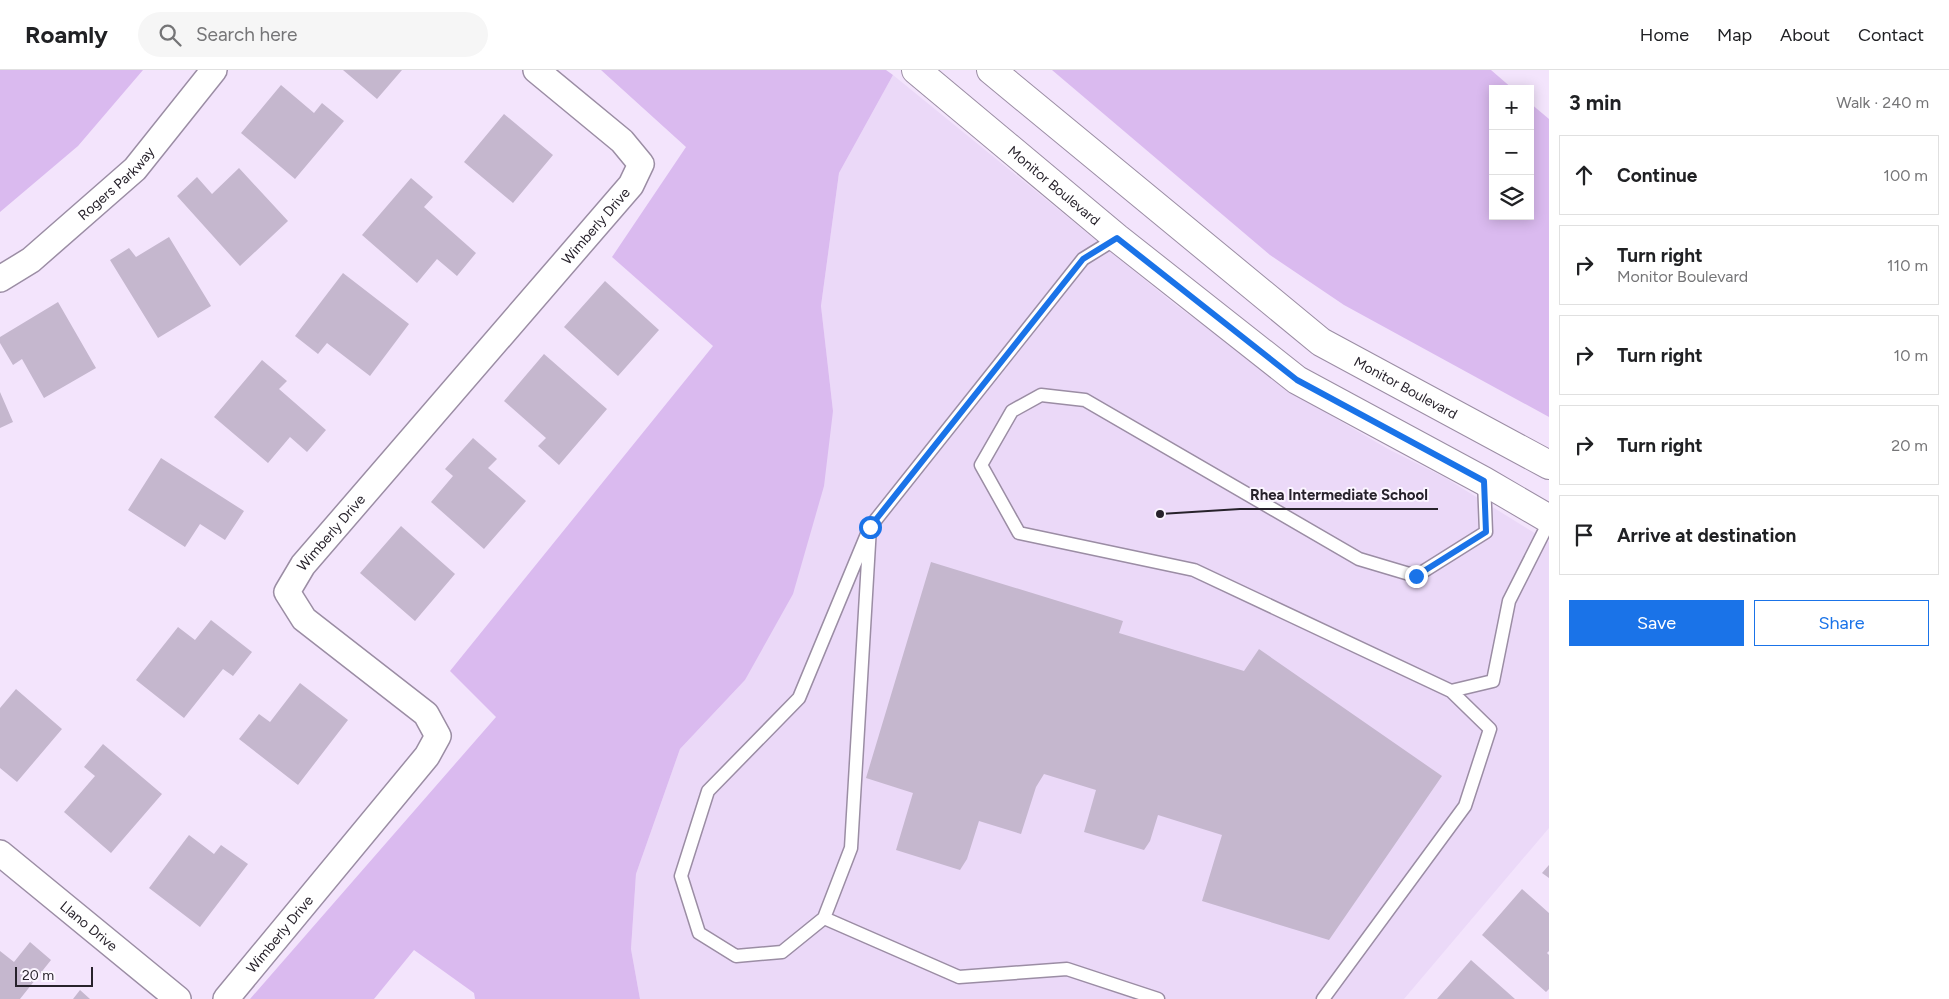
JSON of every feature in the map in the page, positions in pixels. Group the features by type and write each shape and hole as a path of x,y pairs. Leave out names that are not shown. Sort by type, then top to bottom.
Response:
{"street":[{"name":"Rogers Parkway","path":"0,279 31,260 135,169 214,70"},
{"name":"Wimberly Drive","path":"226,999 427,756 438,736 426,714 304,619 287,592 303,564 631,185 641,164 622,141 536,70"},
{"name":"Monitor Boulevard","path":"916,70 1117,238 1297,380 1484,481 1549,520"},
{"name":"Monitor Boulevard","path":"991,70 1321,342 1549,465"},
{"name":"Llano Drive","path":"0,853 178,999"}],"lane":[{"path":"870,527 851,848 824,918 782,952 736,956 699,933 681,876 708,791 799,698 870,527 1083,259 1117,238"},
{"path":"1323,999 1465,806 1490,729 1451,691 1194,570 1019,534 981,465 1012,411 1041,395 1085,400 1359,559 1416,576 1486,532 1484,481"},
{"path":"1451,691 1493,681 1509,601 1549,520"},
{"path":"824,918 959,977 1067,969 1158,999"}],"shaded area":[{"path":"0,70 143,70 78,146 0,212"},
{"path":"601,70 886,70 893,75 839,173 821,306 833,411 824,486 793,594 745,680 680,749 636,874 631,949 640,999 475,999 474,993 414,950 374,999 250,999 496,717 450,671 713,346 612,257 686,147"},
{"path":"1052,70 1491,70 1508,85 1489,85 1489,220 1534,220 1534,106 1549,119 1549,417 1344,305 1270,255"},
{"path":"893,75 1177,306 1290,387 1330,415 1388,449 1444,477 1549,542 1549,828 1404,999 640,999 631,949 636,874 680,749 745,680 833,411 821,306 839,173"}],"building":[{"path":"343,70 402,70 377,99"},
{"path":"281,85 314,113 322,103 344,121 295,179 241,133"},
{"path":"504,114 553,155 513,203 464,162"},
{"path":"239,168 288,221 240,266 177,196 197,177 212,194"},
{"path":"411,178 433,197 424,207 476,253 457,276 437,259 417,283 362,235"},
{"path":"169,237 211,306 158,338 110,260 129,248 136,257"},
{"path":"343,273 409,324 370,376 327,343 318,354 295,336"},
{"path":"605,281 659,330 618,376 564,327"},
{"path":"58,302 96,368 44,398 22,359 13,365 0,343 0,337"},
{"path":"544,354 607,409 559,465 538,446 546,438 504,401"},
{"path":"262,360 287,381 279,389 326,430 307,452 290,437 268,463 214,417"},
{"path":"0,392 13,422 0,428"},
{"path":"473,438 497,459 488,468 526,501 484,549 431,502 453,476 445,469"},
{"path":"161,458 244,511 225,540 200,524 185,547 128,510"},
{"path":"401,526 455,574 415,621 360,573"},
{"path":"931,562 1123,621 1119,633 1244,671 1259,649 1442,776 1329,940 1202,901 1222,835 1158,815 1150,841 1144,850 1084,832 1096,790 1044,774 1036,787 1021,834 979,821 967,859 960,870 896,850 913,793 866,778"},
{"path":"211,620 252,652 233,676 223,669 184,718 136,680 178,627 195,640"},
{"path":"300,683 348,720 298,785 239,739 259,714 270,722"},
{"path":"16,689 62,729 17,782 0,768 0,708"},
{"path":"103,744 162,794 111,853 64,812 95,776 84,767"},
{"path":"189,835 214,854 221,845 248,864 200,927 149,888"},
{"path":"1549,865 1549,878 1542,873"},
{"path":"1522,889 1549,913 1549,951 1547,953 1549,955 1549,989 1546,992 1482,935"},
{"path":"30,942 51,960 20,999 0,999 0,951 14,962"},
{"path":"1471,960 1515,999 1437,999"},
{"path":"80,990 90,999 73,999"}],"place":[{"name":"Rhea Intermediate School","path":"1160,514"}],"route":[{"path":"870,527 1083,259 1117,238 1297,380 1484,481 1486,532 1416,576"}]}
